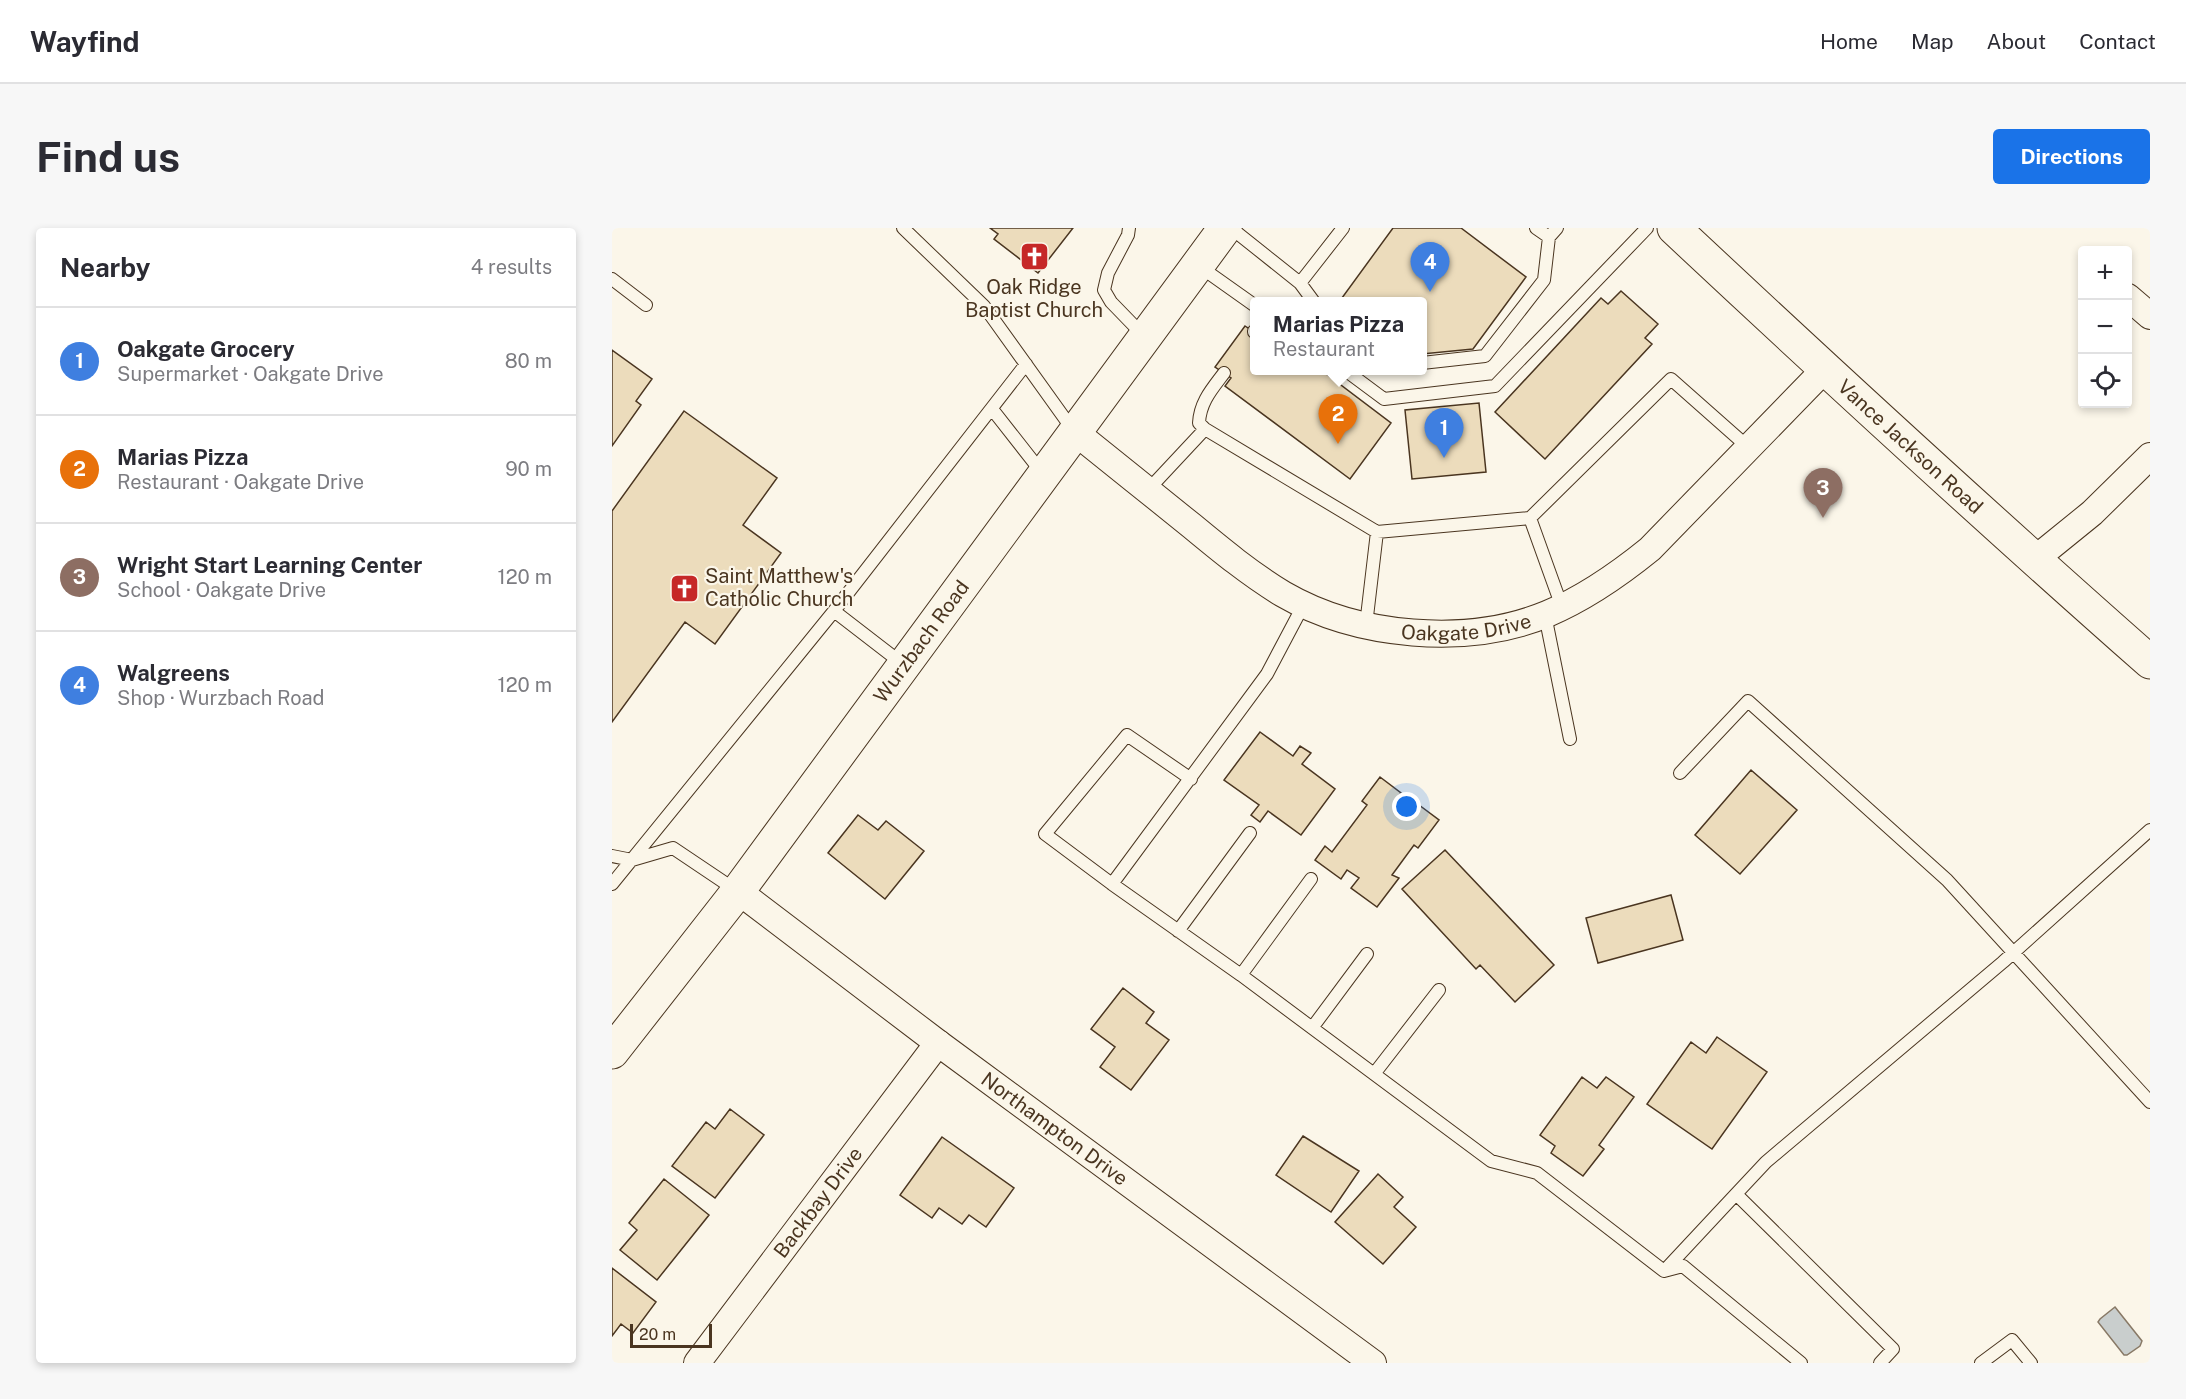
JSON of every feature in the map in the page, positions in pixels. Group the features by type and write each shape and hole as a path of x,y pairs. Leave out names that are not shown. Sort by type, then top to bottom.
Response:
{"main road":[{"name":"Wurzbach Road","path":"614,1046 738,891 1225,228"},
{"name":"Vance Jackson Road","path":"1674,228 1824,369 2150,662"}],"street":[{"path":"2131,300 2150,315"},
{"name":"Oakgate Drive","path":"1075,432 1251,573 1285,595 1345,620 1409,632 1442,634 1475,631 1553,611 1598,588 1625,570 1650,549 1824,369"},
{"path":"2034,560 2092,513 2150,456"},
{"name":"Northampton Drive","path":"738,891 938,1043 1373,1363"},
{"name":"Backbay Drive","path":"697,1363 938,1043"}],"lane":[{"path":"903,228 984,306 1075,432"},
{"path":"1129,228 1128,235 1108,273 1104,290 1111,302 1145,337"},
{"path":"1231,228 1300,283 1310,297"},
{"path":"1300,283 1343,228"},
{"path":"1427,362 1485,356 1544,280 1553,232 1536,228"},
{"path":"1352,375 1384,399 1495,386 1647,228"},
{"path":"1198,265 1250,302"},
{"path":"612,279 646,305"},
{"path":"612,885 834,611 1026,364"},
{"path":"1224,373 1202,403 1199,410 1199,423 1205,429 1377,532 1530,518 1671,379 1749,447"},
{"path":"992,409 1043,475"},
{"path":"1148,490 1205,429"},
{"path":"1530,518 1553,611 1570,739"},
{"path":"1366,625 1377,532"},
{"path":"1112,884 1267,674 1304,604"},
{"path":"834,611 904,665"},
{"path":"1680,773 1748,701 1947,880 2150,1102"},
{"path":"1191,779 1127,735 1045,834 1241,975 1491,1161 1537,1173 1664,1271"},
{"path":"1664,1271 1766,1162 2014,952 2150,830"},
{"path":"1178,931 1250,833"},
{"path":"612,856 632,860 673,849 738,891"},
{"path":"1241,975 1311,879"},
{"path":"1312,1028 1367,954"},
{"path":"1374,1074 1439,990"},
{"path":"1736,1194 1893,1348 1880,1363"},
{"path":"1664,1271 1683,1266 1801,1363"},
{"path":"1981,1363 2012,1340 2031,1363"}],"shaded area":[{"path":"2115,1307 2142,1341 2140,1346 2127,1355 2124,1355 2098,1322"}],"building":[{"name":"Oak Ridge Baptist Church","path":"990,228 1073,228 1038,273 994,239 998,234"},
{"path":"1393,228 1461,228 1526,277 1473,349 1427,354 1427,297 1343,297"},
{"path":"1621,291 1658,324 1645,338 1652,344 1545,459 1495,412 1601,298 1608,304"},
{"path":"1245,326 1250,329 1250,375 1328,375 1391,423 1350,479 1225,386 1231,378 1215,367"},
{"path":"612,350 652,379 636,401 641,405 612,446"},
{"path":"1479,403 1486,472 1412,479 1405,410"},
{"name":"Saint Matthew's Catholic Church","path":"684,411 777,478 743,525 781,553 715,644 685,622 612,722 612,511"},
{"path":"1260,732 1293,756 1300,746 1311,753 1302,764 1335,789 1301,835 1268,811 1260,822 1251,815 1259,805 1224,780"},
{"path":"1751,770 1797,810 1740,874 1695,835"},
{"path":"1380,777 1401,793 1394,802 1408,812 1415,802 1439,820 1418,848 1414,845 1392,875 1399,878 1377,907 1351,888 1359,878 1347,870 1341,879 1315,860 1325,846 1332,852 1367,805 1362,801"},
{"path":"858,815 878,830 886,821 924,851 885,899 828,853"},
{"path":"1445,850 1554,965 1515,1002 1480,965 1476,969 1402,889"},
{"path":"1671,895 1683,940 1598,963 1586,918"},
{"path":"1123,988 1154,1012 1146,1023 1169,1040 1131,1090 1100,1067 1115,1047 1091,1029"},
{"path":"1717,1037 1767,1072 1712,1149 1647,1104 1691,1042 1706,1053"},
{"path":"1582,1077 1597,1088 1606,1077 1634,1097 1599,1145 1604,1149 1583,1176 1551,1153 1555,1146 1540,1135"},
{"path":"730,1109 764,1135 715,1198 672,1166 706,1122 715,1129"},
{"path":"1303,1136 1359,1171 1331,1212 1276,1175"},
{"path":"942,1137 1014,1188 986,1227 969,1215 962,1224 939,1208 932,1218 900,1195"},
{"path":"1378,1174 1403,1197 1394,1207 1416,1227 1383,1264 1335,1222"},
{"path":"664,1179 709,1215 657,1280 620,1250 637,1230 629,1223"},
{"path":"612,1268 656,1302 633,1333 621,1324 612,1336"}],"place":[{"name":"Oak Ridge Baptist Church","path":"1034,256"},
{"name":"Walgreens","path":"1430,292"},
{"name":"Marias Pizza","path":"1338,444"},
{"name":"Oakgate Grocery","path":"1444,458"},
{"name":"Wright Start Learning Center","path":"1823,518"},
{"name":"Saint Matthew's Catholic Church","path":"684,588"}]}
